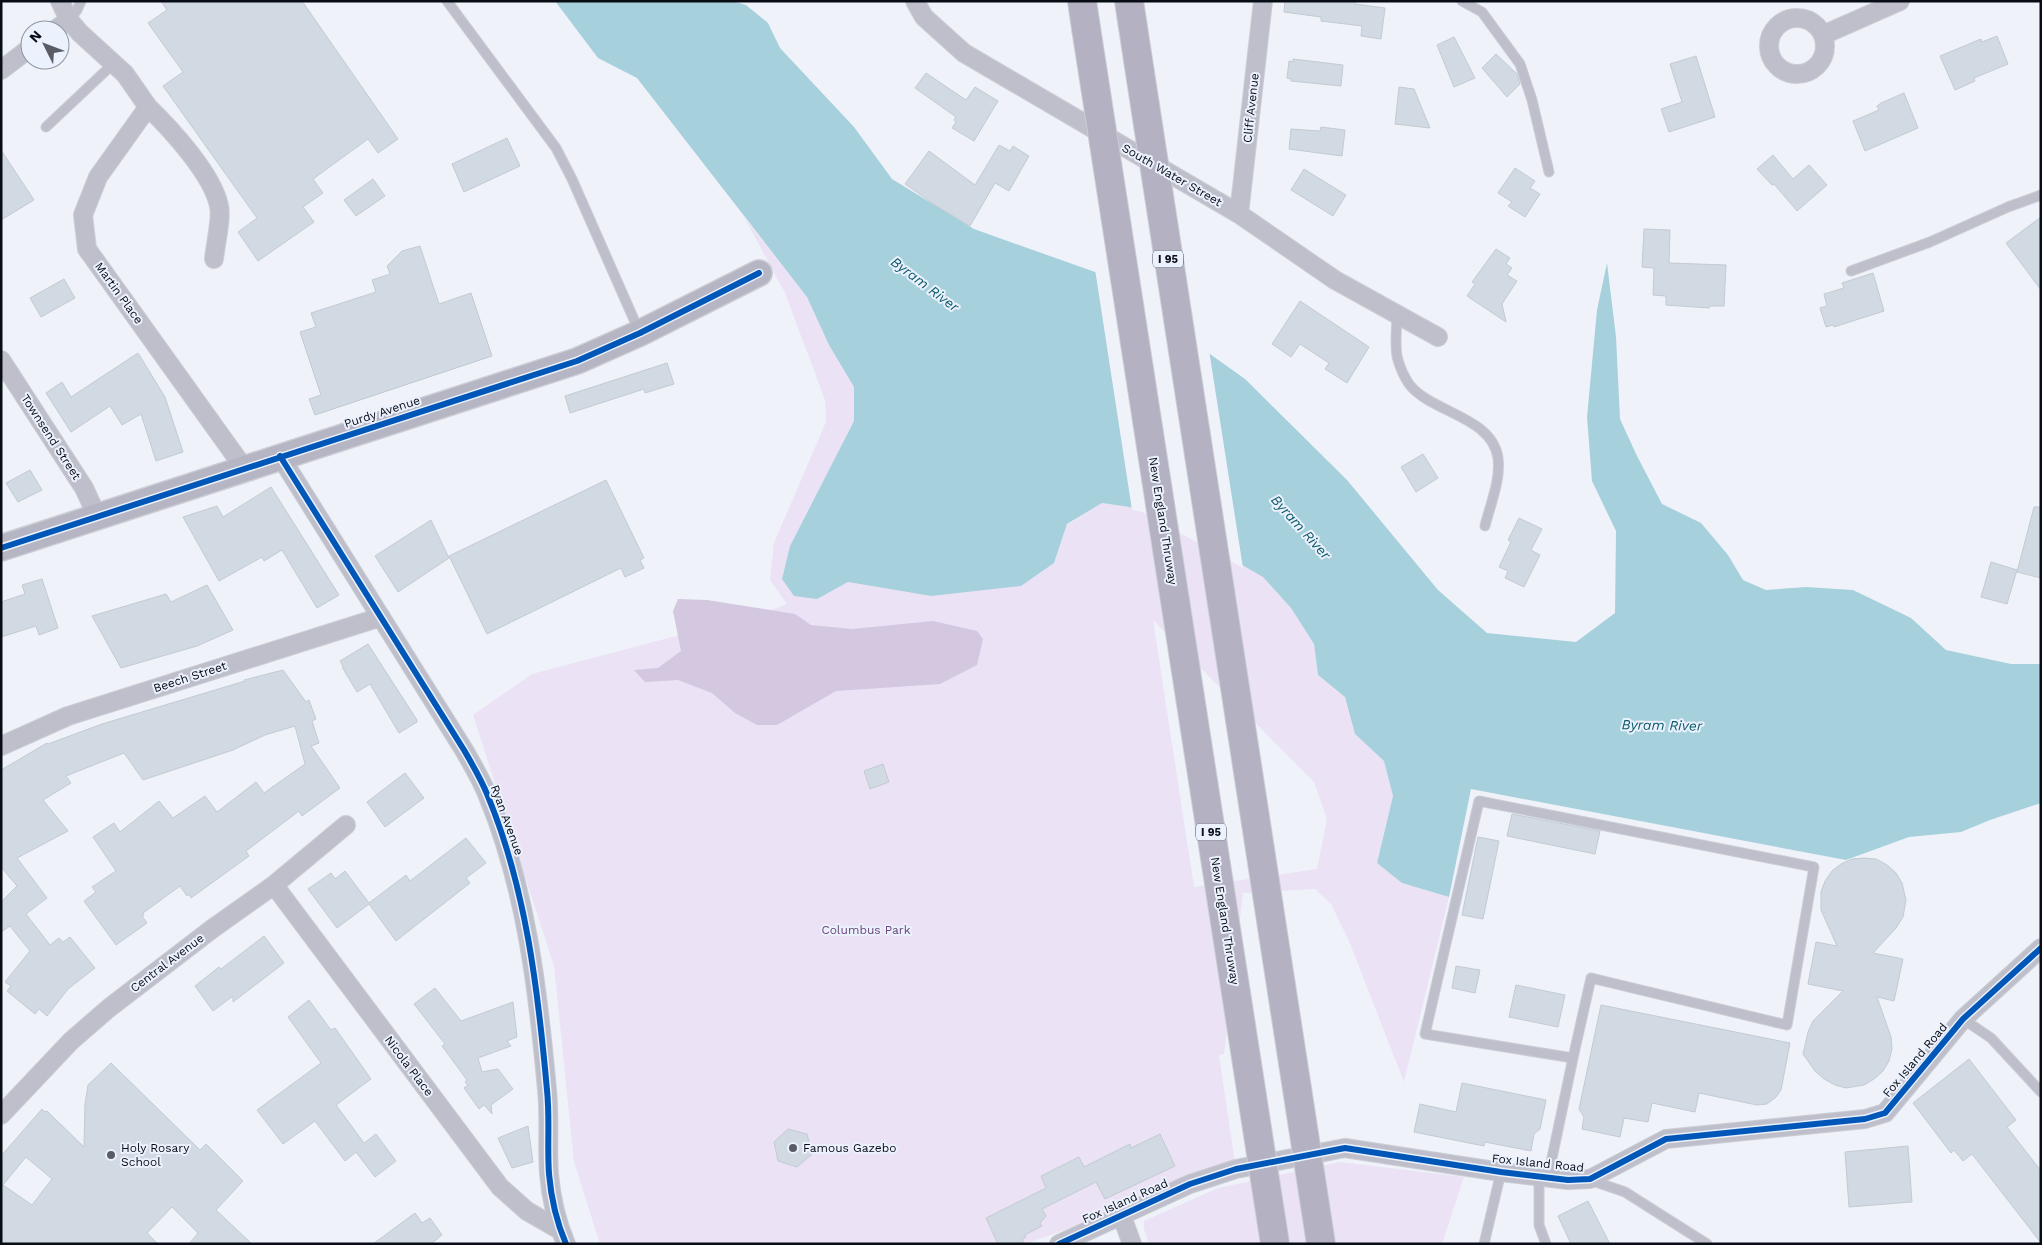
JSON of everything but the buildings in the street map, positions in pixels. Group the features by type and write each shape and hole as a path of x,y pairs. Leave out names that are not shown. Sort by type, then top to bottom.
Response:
{"highway":[{"name":"New England Thruway","path":"1082,1 1275,1244"},
{"name":"I 95","path":"1129,1 1321,1244"}],"street":[{"path":"60,1 62,20"},
{"name":"South Water Street","path":"915,1 924,17 964,54 1239,214 1316,268 1438,337"},
{"name":"Cliff Avenue","path":"1239,214 1263,1"},
{"path":"1824,35 1900,1"},
{"path":"70,29 80,33 125,74 148,107 170,128 210,182 220,207 214,260"},
{"path":"1,70 20,56"},
{"name":"Martin Place","path":"148,107 98,177 83,215 87,249 244,468"},
{"name":"Purdy Avenue","path":"1,548 577,361 640,333 759,273"},
{"name":"Townsend Street","path":"1,360 84,488 97,516"},
{"name":"Ryan Avenue","path":"280,456 464,750 486,792 503,836 529,941 548,1093 549,1175 563,1237"},
{"name":"Beech Street","path":"1,746 68,716 381,618"},
{"name":"Central Avenue","path":"1,1116 71,1042 109,1008 212,929 274,885 346,825"},
{"name":"Nicola Place","path":"274,885 500,1187 527,1211 563,1237"},
{"name":"Fox Island Road","path":"1059,1244 1190,1184 1236,1169 1345,1148 1501,1172 1590,1180 1666,1139 1865,1119 1885,1113 1963,1019 2041,948"},
{"path":"1121,1214 1132,1244"}],"lane":[{"path":"67,20 77,10 81,1"},
{"path":"447,1 556,148 572,179 640,333"},
{"path":"1462,1 1482,12 1520,64 1532,100 1549,172"},
{"path":"46,127 114,64"},
{"path":"1851,271 1930,242 2008,207 2041,195"},
{"path":"1397,314 1397,359 1410,385 1426,398 1465,418 1492,443 1498,458 1497,476 1486,526"},
{"path":"1546,1244 1538,1225 1543,1176 1574,1058 1591,978 1787,1025 1814,866 1479,801 1425,1034 1574,1058"},
{"path":"1963,1019 1991,1038 2041,1092"},
{"path":"1484,1244 1501,1172"},
{"path":"1590,1180 1625,1192 1707,1244"}],"green space":[{"name":"Columbus Park","path":"744,217 807,297 829,345 854,387 854,421 790,546 782,579 807,597 848,582 931,596 1054,563 1067,525 1102,503 1143,509 1263,577 1291,608 1314,644 1318,675 1345,697 1355,734 1384,761 1393,796 1377,863 1402,883 1449,897 1404,1082 1349,941 1331,904 1315,889 1243,893 1224,1054 1219,1055 1236,1169 1025,1244 600,1244 574,1162 554,966 473,715 532,674 763,613 787,604 770,580 774,543 826,422 825,400 785,293","holes":["1153,620 1314,782 1327,819 1317,869 1194,887"]},
{"path":"1340,1162 1464,1177 1442,1244 1149,1244 1144,1229 1144,1221 1218,1188"}],"shaded area":[{"path":"678,599 707,600 795,614 811,625 852,629 933,621 977,631 983,639 977,665 940,684 836,691 777,725 757,725 735,713 712,693 678,680 645,682 634,670 658,668 681,651 673,611"}],"water":[{"name":"Byram River","path":"555,1 732,1 746,5 768,23 780,48 854,127 892,179 974,229 1095,272 1245,379 1347,480 1438,590 1487,633 1576,642 1615,613 1616,531 1592,481 1587,417 1597,310 1607,263 1616,337 1620,419 1662,504 1701,523 1728,555 1743,580 1766,590 1806,587 1853,590 1911,618 1946,650 2011,664 2041,664 2041,803 1961,832 1909,837 1846,860 1471,789 1449,897 1402,883 1377,863 1393,796 1384,761 1355,734 1345,697 1318,675 1314,644 1291,608 1263,577 1143,509 1102,503 1067,524 1054,563 1021,586 931,596 848,582 817,599 794,596 782,579 790,546 854,421 854,387 829,345 807,297 637,78 598,58"}],"pier":[{"path":"1095,269 1209,350 1243,568 1142,512 1132,510"}],"cycle path":[{"path":"1,548 577,361 640,333 759,273"},
{"path":"280,456 464,750 485,788 500,829 512,865 528,939 539,1015 548,1100 548,1164 550,1183 557,1219 566,1244"},
{"path":"1059,1244 1190,1184 1236,1169 1345,1148 1501,1172 1568,1180 1590,1179 1666,1139 1865,1119 1885,1113 1963,1019 2041,948"}],"place":[{"name":"Famous Gazebo","path":"793,1148"},
{"name":"Holy Rosary School","path":"111,1155"}]}
